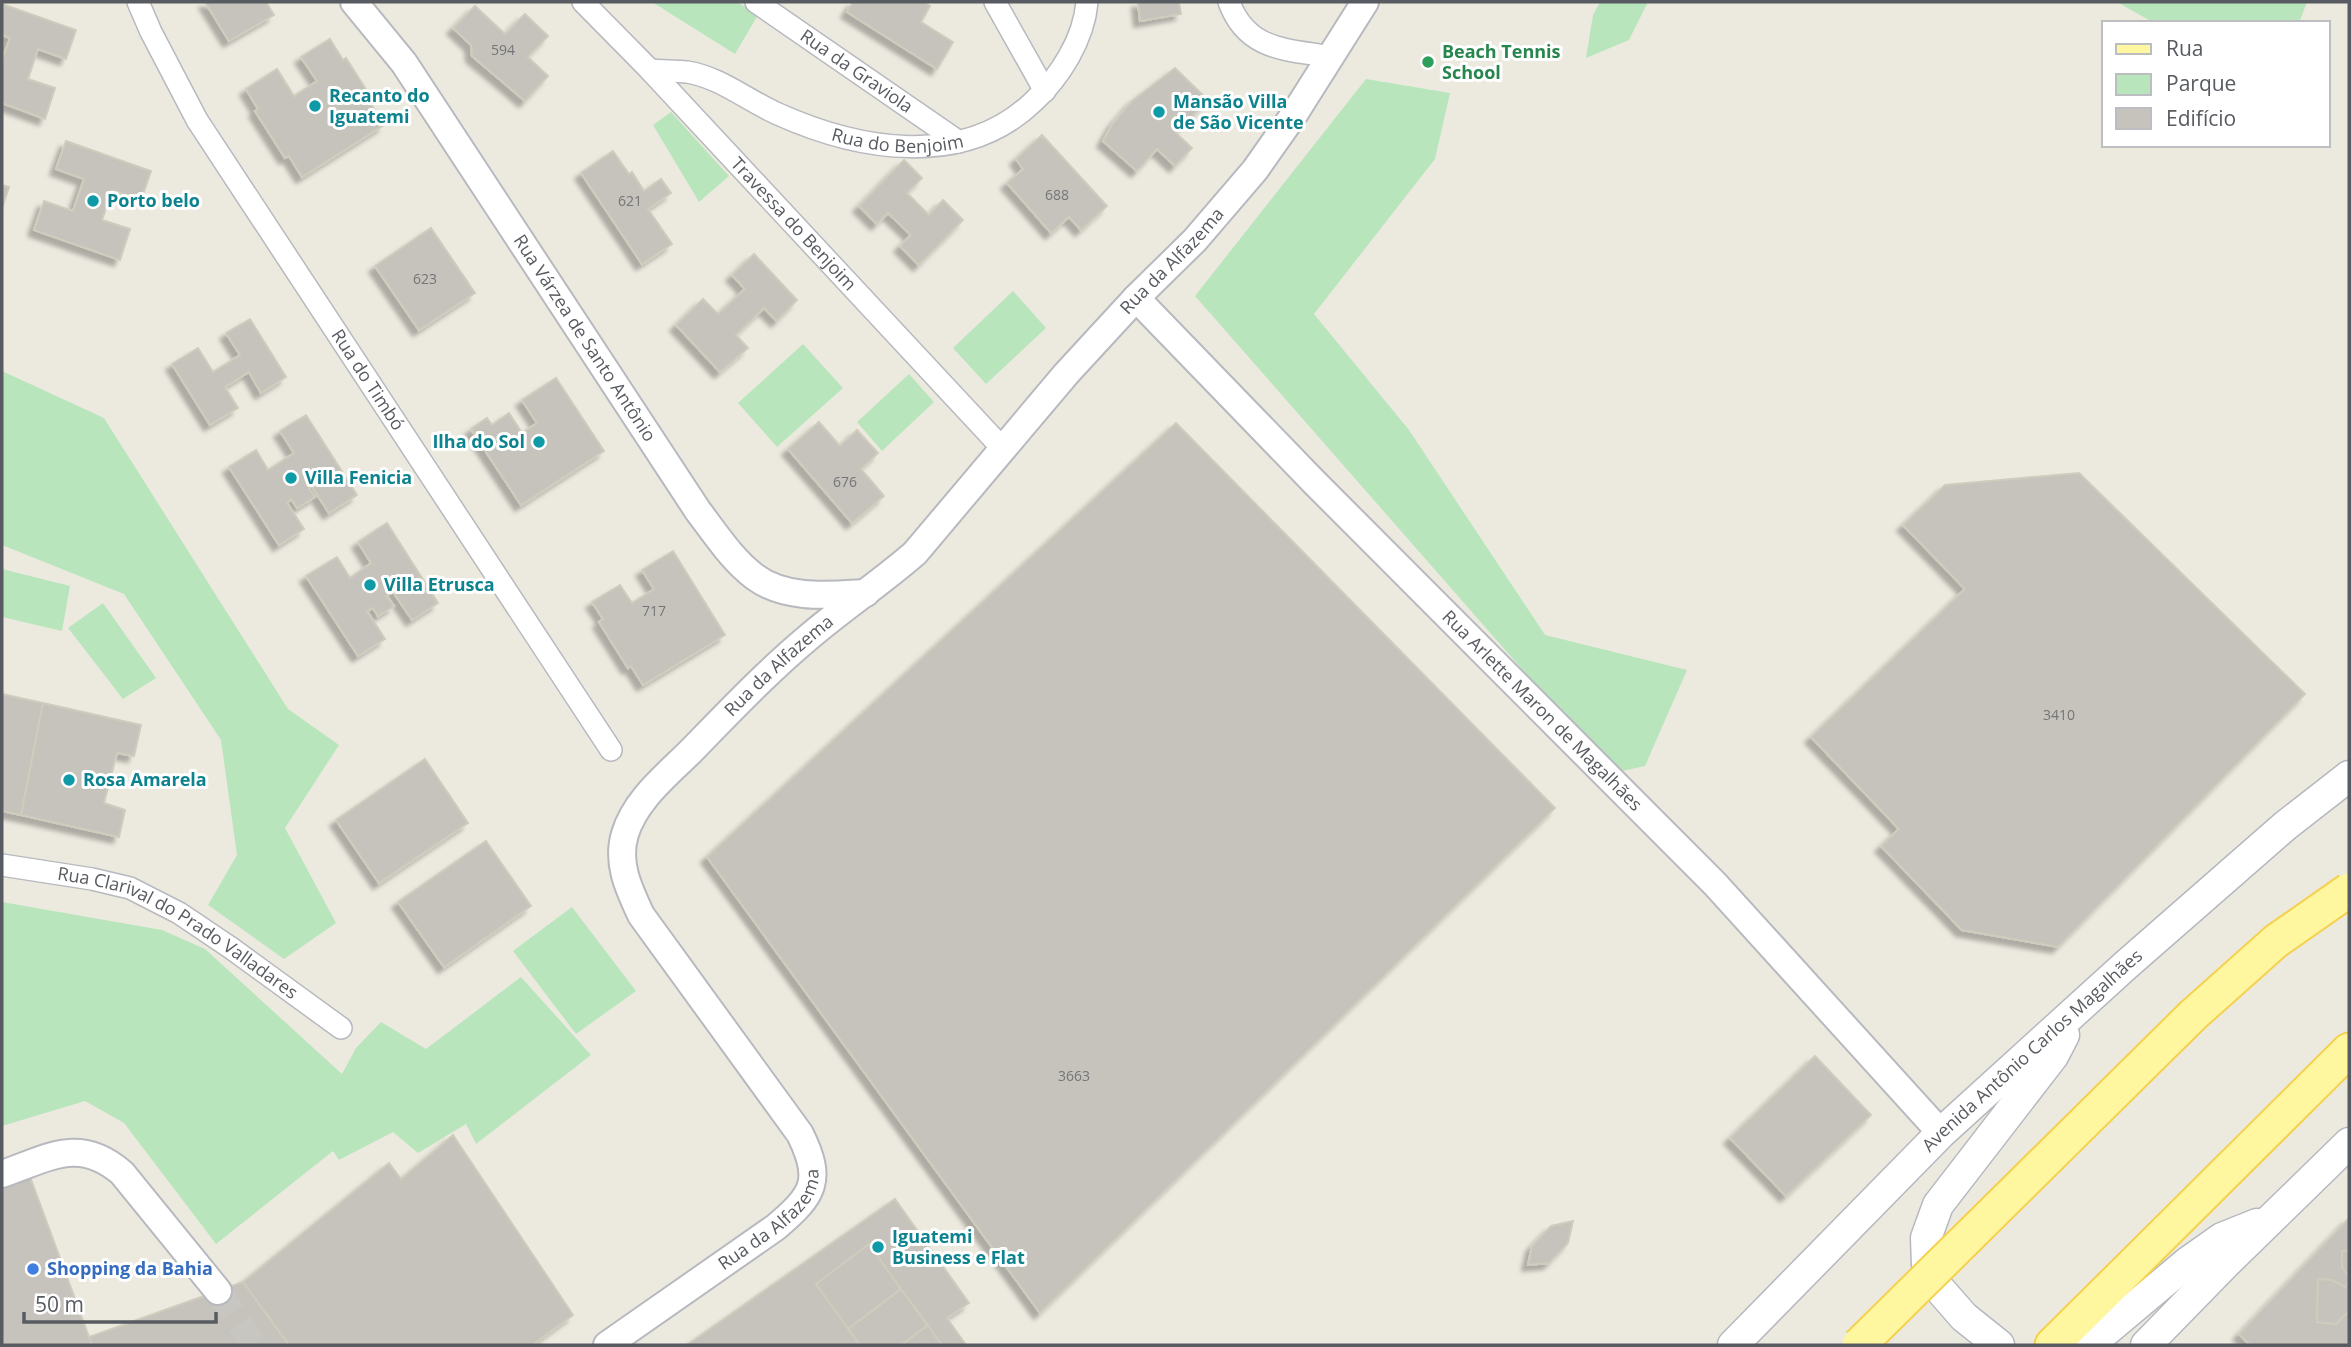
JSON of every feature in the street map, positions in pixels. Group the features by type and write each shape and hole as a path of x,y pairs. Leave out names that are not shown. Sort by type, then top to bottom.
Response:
{"main road":[{"name":"Avenida Antônio Carlos Magalhães","path":"1733,1345 1941,1133 2136,956 2285,826 2349,776"},
{"path":"1859,1345 2193,1015 2276,941 2349,890"},
{"path":"1999,1345 1964,1317 1936,1285 1927,1265 1926,1238 1938,1205 2053,1056 2078,1010"},
{"path":"2052,1345 2349,1050"},
{"path":"2146,1345 2349,1143"},
{"path":"2089,1345 2188,1262 2222,1238 2270,1219"}],"street":[{"name":"Rua do Timbó","path":"138,2 197,120 611,750"},
{"name":"Rua Várzea de Santo Antônio","path":"354,2 404,63 698,511 725,547 755,577 786,591 822,595 866,593"},
{"name":"Travessa do Benjoim","path":"583,2 650,70 1004,450"},
{"name":"Rua da Graviola","path":"756,2 959,142"},
{"path":"995,2 1045,91"},
{"name":"Rua do Benjoim","path":"650,70 689,73 731,89 775,113 827,134 872,145 919,148 959,142 988,132 1022,113 1045,91 1073,49 1086,18 1087,2"},
{"path":"1228,2 1235,19 1247,33 1266,45 1331,57"},
{"name":"Rua da Alfazema","path":"615,1343 776,1227 797,1209 810,1191 814,1173 811,1155 800,1133 641,915 627,886 621,860 625,834 635,811 654,787 769,671 915,553 1066,374 1136,298 1195,240 1255,170 1366,2"},
{"name":"Rua Arlette Maron de Magalhães","path":"1136,298 1314,482 1715,884 1941,1133"},
{"name":"Rua Clarival do Prado Valladares","path":"2,865 92,879 130,888 179,913 341,1028"},
{"path":"2,1174 75,1152 92,1153 108,1160 122,1173 218,1291"}],"green space":[{"path":"652,2 737,2 758,15 735,54"},
{"path":"1600,2 1648,2 1629,40 1586,58 1593,15"},
{"path":"2117,2 2307,2 2300,21 2150,21"},
{"path":"1366,79 1450,93 1435,159 1314,314 1409,430 1545,635 1687,670 1645,766 1613,773 1195,296"},
{"path":"671,112 729,176 699,202 653,125"},
{"path":"1013,291 1046,328 986,384 953,348"},
{"path":"803,344 843,388 777,447 738,403"},
{"path":"2,371 104,418 288,709 339,745 285,828 336,923 284,959 208,905 237,855 221,740 124,594 2,545"},
{"path":"909,374 934,402 882,451 857,422"},
{"path":"2,569 70,586 62,631 2,617"},
{"path":"103,603 156,678 123,699 68,628"},
{"path":"2,902 162,930 205,949 342,1074 356,1048 381,1022 426,1049 521,977 591,1055 476,1144 466,1124 418,1153 393,1132 339,1160 333,1151 216,1244 124,1123 85,1101 2,1126"},
{"path":"572,907 636,991 576,1034 513,951"}],"building":[{"path":"205,2 266,2 274,15 229,41"},
{"path":"853,2 924,2 930,6 921,22 953,42 937,69 847,12"},
{"path":"1138,2 1179,2 1181,14 1140,21"},
{"path":"2,4 76,30 66,59 38,49 28,79 55,88 45,119 2,103 2,60 10,38 2,35"},
{"path":"475,6 505,34 525,14 548,36 528,57 548,76 525,101 472,56 471,45 453,28"},
{"name":"Recanto do Iguatemi","path":"330,39 343,60 346,58 374,102 371,104 384,125 302,177 289,156 285,158 255,111 258,109 246,89 277,69 294,96 317,81 301,57"},
{"name":"Mansão Villa de São Vicente","path":"1175,68 1208,100 1176,133 1192,148 1175,166 1157,149 1137,171 1103,141 1113,123 1132,101"},
{"path":"1042,135 1107,206 1081,230 1069,217 1051,233 1007,183 1023,169 1016,159"},
{"name":"Porto belo","path":"66,141 151,171 141,200 112,190 102,220 130,229 120,260 34,230 44,201 73,211 84,179 56,169"},
{"path":"613,151 629,174 632,172 644,191 661,179 671,193 648,209 672,244 642,264 581,173"},
{"path":"904,160 922,178 907,193 929,215 943,200 963,220 919,265 900,246 911,235 888,213 877,224 859,206"},
{"path":"2,185 9,187 2,208"},
{"path":"431,228 475,293 419,330 375,266"},
{"path":"754,254 797,300 777,321 764,308 736,335 748,348 720,372 676,325 703,299 718,314 745,289 732,275"},
{"path":"250,319 286,377 261,393 249,372 225,387 238,408 210,425 172,364 198,348 213,372 240,355 226,333"},
{"name":"Ilha do Sol","path":"556,378 604,451 521,505 471,429 487,418 492,425 509,413 522,433 537,423 522,400"},
{"name":"Villa Fenicia","path":"306,415 357,495 329,513 312,487 309,489 315,497 297,508 291,499 287,503 304,529 279,545 229,467 256,450 268,470 294,453 280,431"},
{"path":"819,422 840,446 857,430 878,453 861,469 884,496 852,523 788,449"},
{"path":"1176,423 1555,808 1040,1313 707,857"},
{"path":"2079,473 2305,694 2058,947 1962,930 1881,846 1899,829 1811,737 1965,589 1903,525 1945,485"},
{"name":"Villa Etrusca","path":"387,523 438,603 412,620 393,592 387,596 394,606 378,616 373,608 367,611 385,639 358,656 306,576 337,557 350,578 371,563 358,542"},
{"path":"673,551 725,635 643,685 631,666 628,668 599,622 603,619 592,602 620,585 632,603 654,589 642,570"},
{"path":"2,694 43,703 21,815 2,811"},
{"name":"Rosa Amarela","path":"43,703 141,725 134,756 117,753 104,803 125,810 119,837 21,815"},
{"path":"425,759 468,823 379,883 336,820"},
{"path":"486,841 531,906 444,967 398,902"},
{"path":"1815,1056 1871,1115 1786,1196 1730,1138"},
{"path":"453,1135 573,1315 532,1345 289,1345 243,1282 389,1163 401,1179"},
{"name":"Shopping da Bahia","path":"29,1174 92,1345 2,1345 2,1185"},
{"name":"Iguatemi Business e Flat","path":"895,1199 969,1303 947,1318 966,1345 687,1345"},
{"path":"2349,1218 2349,1345 2250,1345 2239,1334"},
{"path":"1573,1221 1568,1243 1549,1263 1528,1265 1532,1246 1551,1226"},
{"path":"869,1244 942,1345 860,1345 816,1284"},
{"path":"2342,1251 2349,1251 2349,1277 2342,1267"},
{"path":"2318,1279 2332,1280 2345,1287 2349,1282 2349,1315 2347,1313 2336,1324 2317,1322"},
{"path":"243,1282 289,1345 92,1345 89,1337"},
{"path":"901,1289 928,1325 901,1345 860,1345 848,1329"}],"tunnel":[{"path":"218,1291 254,1345"}],"place":[{"name":"Beach Tennis School","path":"1428,62"},
{"name":"Recanto do Iguatemi","path":"315,106"},
{"name":"Mansão Villa de São Vicente","path":"1159,112"},
{"name":"Porto belo","path":"93,201"},
{"name":"Ilha do Sol","path":"539,442"},
{"name":"Villa Fenicia","path":"291,478"},
{"name":"Villa Etrusca","path":"370,585"},
{"name":"Rosa Amarela","path":"69,780"},
{"name":"Iguatemi Business e Flat","path":"878,1247"},
{"name":"Shopping da Bahia","path":"33,1269"}]}
